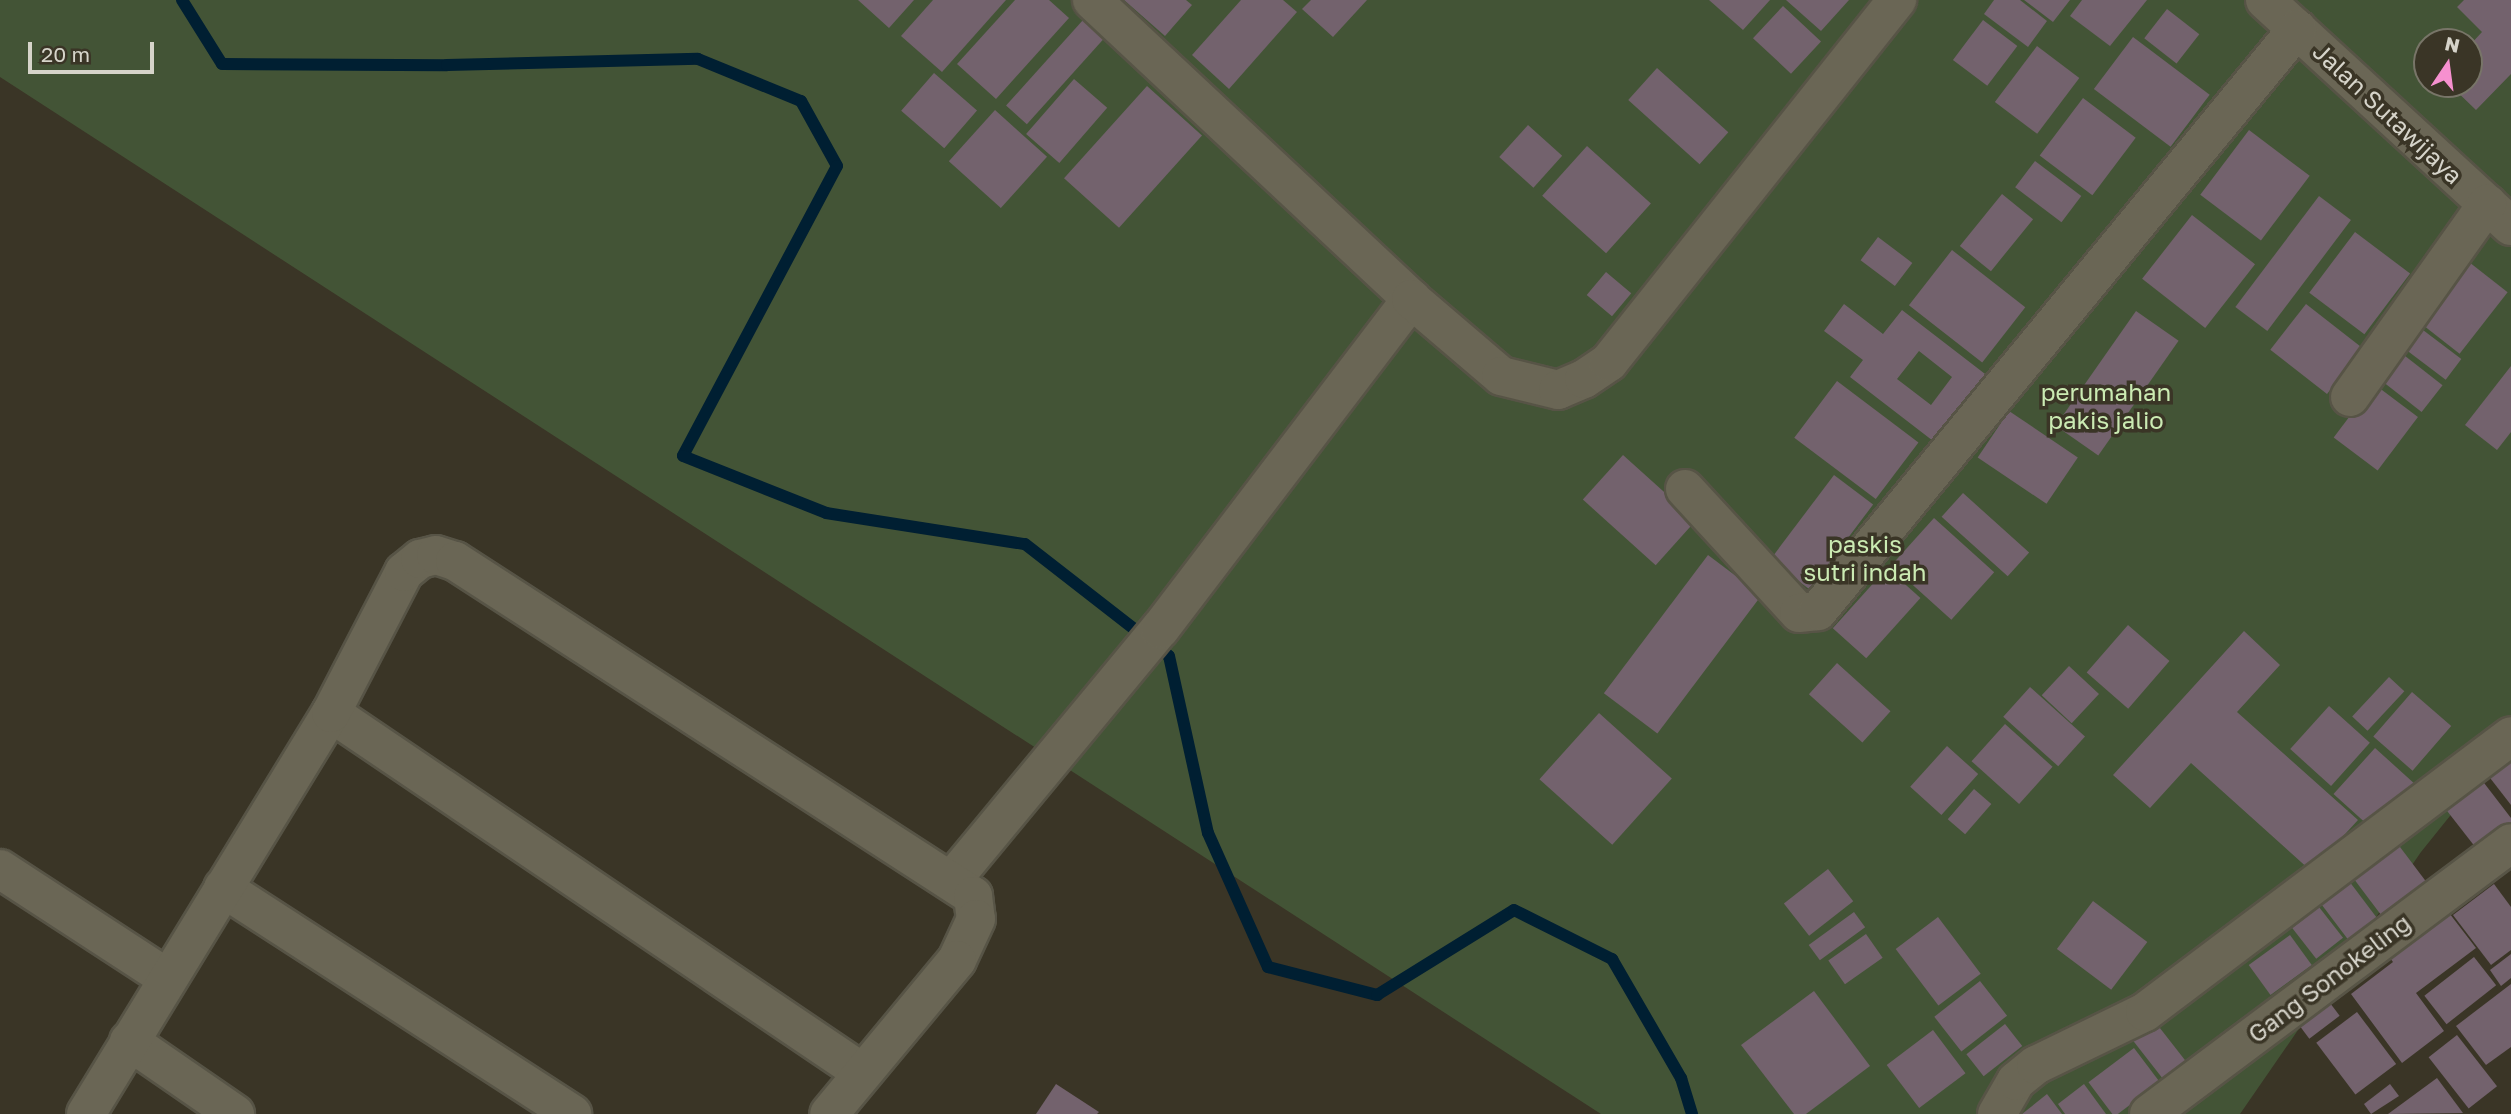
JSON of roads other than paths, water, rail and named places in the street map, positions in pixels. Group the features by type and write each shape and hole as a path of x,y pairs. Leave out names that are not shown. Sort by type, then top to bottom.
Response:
{"street":[{"path":"1092,0 1411,299 1501,376 1558,390 1584,379 1609,362 1897,0"},
{"name":"Jalan Sutawijaya","path":"2265,0 2499,215"},
{"path":"1685,489 1799,613 1818,611 2297,29"},
{"path":"2350,397 2499,215"},
{"path":"951,880 1160,629 1411,299"},
{"path":"86,1114 331,713 404,572 421,559 436,555 455,561 973,896 976,919 957,960 829,1114"},
{"path":"331,713 863,1073"},
{"path":"1997,1114 2016,1081 2036,1065 2145,1012 2511,736"},
{"name":"Gang Sonokeling","path":"2149,1114 2511,843"},
{"path":"3,878 167,978"},
{"path":"223,888 572,1114"},
{"path":"129,1041 235,1114"}],"waterway":[{"path":"182,0 222,64 447,65 698,59 801,101 837,166 683,456 826,513 1025,544 1169,656 1208,833 1268,967 1377,995 1514,910 1612,959 1681,1078 1692,1114"}],"park label":[{"name":"perumahan pakis jalio","path":"2106,406"},
{"name":"paskis sutri indah","path":"1865,558"}]}
